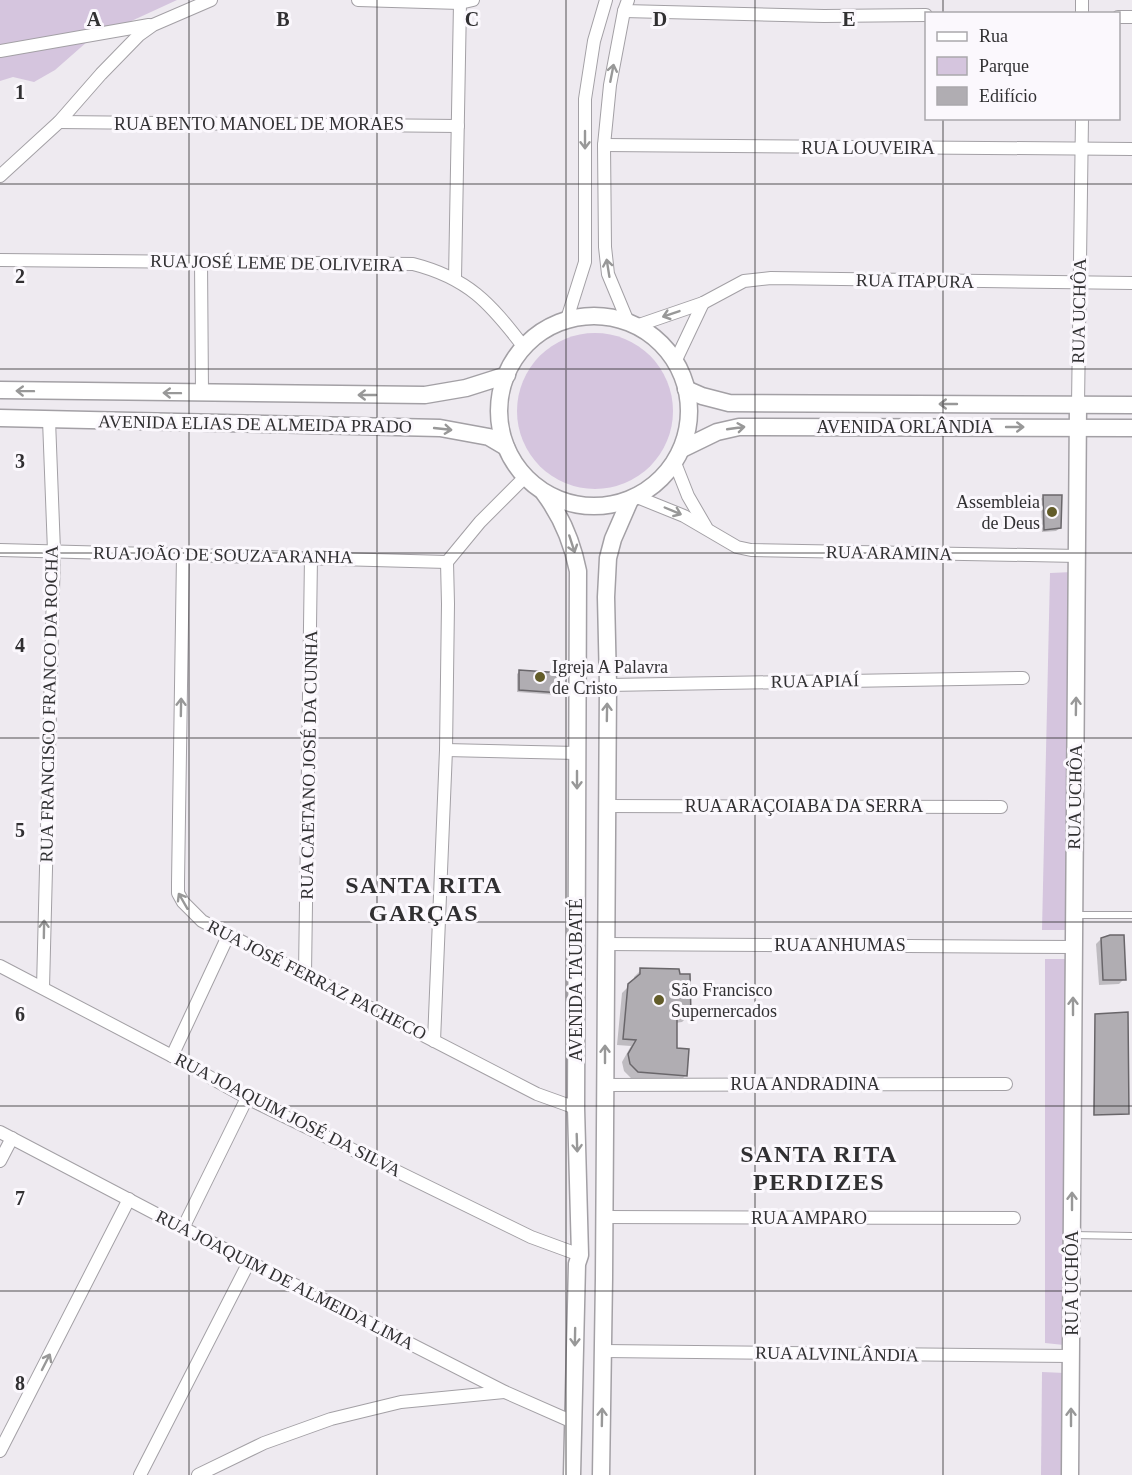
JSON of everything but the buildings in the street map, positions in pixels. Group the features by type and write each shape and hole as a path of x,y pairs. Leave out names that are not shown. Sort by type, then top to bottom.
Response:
{"street":[{"path":"0,51 153,25 211,0"},
{"path":"358,0 460,3 473,0"},
{"path":"567,319 585,262 585,99 594,41 606,0"},
{"path":"455,279 460,3"},
{"path":"633,324 608,274 605,247 604,145 610,85 626,6 824,16 925,15"},
{"path":"0,176 59,122 120,54 153,25"},
{"name":"RUA UCHÔA","path":"1070,1475 1082,120"},
{"name":"RUA BENTO MANOEL DE MORAES","path":"59,122 458,126"},
{"name":"RUA LOUVEIRA","path":"604,145 1132,149"},
{"name":"RUA JOSÉ LEME DE OLIVEIRA","path":"0,260 413,264 438,271 455,279 497,313 524,346"},
{"path":"201,261 202,393"},
{"name":"RUA ITAPURA","path":"633,324 703,303 744,281 771,278 1132,283"},
{"path":"675,362 703,303"},
{"path":"605,316 633,324 658,340 675,362 686,389 689,418 678,456 660,481 634,498 597,507 570,504 544,493 525,477 506,447 502,435 499,414 501,389 507,375 524,346 542,331 567,319 605,316"},
{"name":"AVENIDA ELIAS DE ALMEIDA PRADO","path":"0,390 425,395 466,388 507,375"},
{"name":"AVENIDA ORLÂNDIA","path":"686,389 729,403 1132,405"},
{"name":"AVENIDA ELIAS DE ALMEIDA PRADO","path":"0,418 440,428 489,437 506,447"},
{"name":"RUA FRANCISCO FRANCO DA ROCHA","path":"43,988 54,551 48,420"},
{"name":"AVENIDA ORLÂNDIA","path":"678,456 717,432 739,426 1132,428"},
{"name":"RUA ARAMINA","path":"678,456 688,496 706,528"},
{"path":"434,1041 446,750 447,562 480,522 525,477"},
{"name":"AVENIDA TAUBATÉ","path":"544,493 559,513 574,547 578,571 576,1108 580,1256 577,1264 572,1475"},
{"name":"RUA ARAMINA","path":"634,498 684,516 737,547 752,550 1078,556"},
{"name":"AVENIDA TAUBATÉ","path":"601,1475 604,1351 605,872 608,685 606,597 608,558 613,539 634,498"},
{"name":"RUA JOÃO DE SOUZA ARANHA","path":"0,550 447,562"},
{"name":"RUA JOSÉ FERRAZ PACHECO","path":"183,555 178,893 188,909 202,921 228,936 305,973 537,1094 576,1108"},
{"name":"RUA CAETANO JOSÉ DA CUNHA","path":"305,973 311,557"},
{"name":"RUA APIAÍ","path":"608,685 1023,678"},
{"path":"446,750 577,753"},
{"name":"RUA ARAÇOIABA DA SERRA","path":"606,806 1001,807"},
{"path":"576,871 605,872"},
{"path":"172,1056 228,936"},
{"name":"RUA ANHUMAS","path":"606,944 1074,947"},
{"name":"RUA JOAQUIM JOSÉ DA SILVA","path":"0,966 247,1098 531,1237 580,1256"},
{"name":"RUA ANDRADINA","path":"605,1085 1006,1084"},
{"path":"183,1228 247,1098"},
{"name":"RUA JOAQUIM DE ALMEIDA LIMA","path":"0,1132 505,1392 573,1422"},
{"path":"0,1161 12,1138"},
{"path":"0,1451 129,1199"},
{"name":"RUA AMPARO","path":"604,1217 1014,1218"},
{"path":"580,1256 604,1253"},
{"path":"140,1475 249,1262"},
{"path":"577,1275 604,1278"},
{"name":"RUA ALVINLÂNDIA","path":"604,1351 1071,1356"},
{"path":"198,1475 264,1443 331,1419 401,1402 505,1392"}],"lane":[{"path":"1074,915 1132,915"},
{"path":"1072,1235 1132,1236"}],"green space":[{"path":"0,0 177,0 88,41 55,70 34,82 13,77 0,81"},
{"path":"595,333 625,339 650,356 667,381 673,411 667,441 650,466 625,483 595,489 565,483 540,466 523,441 517,411 523,381 540,356 565,339"},
{"path":"1073,572 1069,930 1042,930 1050,573"},
{"path":"1045,959 1068,959 1064,1345 1045,1343"},
{"path":"1042,1372 1065,1373 1063,1475 1041,1475"}],"place":[{"name":"Assembleia de Deus","path":"1052,512"},
{"name":"Igreja A Palavra de Cristo","path":"540,677"},
{"name":"São Francisco Supernercados","path":"659,1000"}],"district":[{"name":"SANTA RITA GARÇAS","path":"424,899"},
{"name":"SANTA RITA PERDIZES","path":"819,1168"}]}
